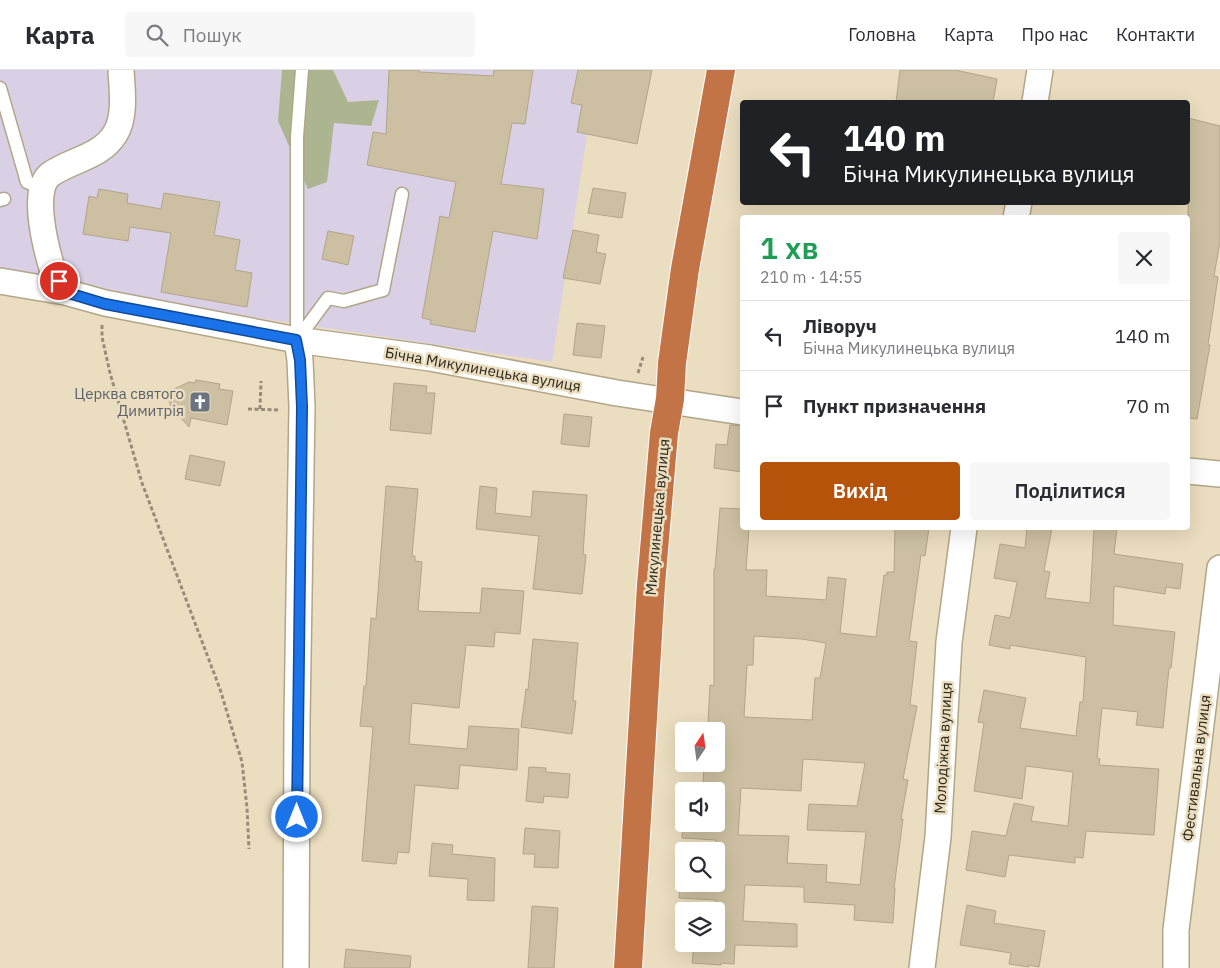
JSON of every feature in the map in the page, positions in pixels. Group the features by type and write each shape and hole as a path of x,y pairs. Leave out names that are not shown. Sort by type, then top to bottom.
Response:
{"highway":[{"name":"Микулинецька вулиця","path":"628,968 651,585 664,433 670,400 672,363 685,269 721,70"}],"street":[{"path":"65,292 53,270 40,213 41,188 49,175 102,149 116,134 122,111 121,70"},
{"path":"1035,100 1040,70"},
{"name":"Бічна Микулинецька вулиця","path":"0,281 65,292 105,304 296,340 430,358 617,393 740,412"},
{"path":"296,340 300,360 301,411 296,968"},
{"path":"1190,470 1220,474"},
{"name":"Молодіжна вулиця","path":"922,968 938,837 949,642 964,530"},
{"name":"Фестивальна вулиця","path":"1176,968 1176,930 1220,568"}],"lane":[{"path":"296,340 297,137 302,70"},
{"path":"0,88 27,182 41,188"},
{"path":"296,340 328,298 344,301 383,290 402,194"}],"path":[{"path":"105,304 101,318 102,337 110,373 140,474 220,690 242,762 249,849"},
{"path":"637,374 643,357"},
{"path":"260,409 262,381"},
{"path":"248,409 301,411"}],"shaded area":[{"path":"0,70 597,70 552,362 0,279"}],"green space":[{"path":"282,70 333,70 348,102 379,100 371,126 334,123 327,182 308,189 278,121"}],"building":[{"path":"389,70 419,70 419,72 493,76 494,70 533,70 525,124 512,123 501,184 544,189 537,239 493,231 475,332 430,324 431,320 422,318 440,216 449,218 456,182 367,165 373,132 386,134"},
{"path":"578,70 652,70 637,144 577,132 582,105 571,103"},
{"path":"900,70 955,70 997,79 993,100 896,100"},
{"path":"1190,118 1220,126 1220,242 1214,276 1218,277 1208,345 1210,345 1197,419 1190,418 1190,215 1188,215 1188,205 1190,205"},
{"path":"593,188 626,193 622,218 588,213"},
{"path":"99,189 128,194 127,203 161,209 164,193 220,202 214,235 240,240 235,270 252,273 247,307 161,292 171,233 130,227 128,241 83,234 89,196 97,198"},
{"path":"573,230 599,235 596,252 606,254 600,284 563,278"},
{"path":"328,231 354,236 348,265 322,259"},
{"path":"577,323 605,326 601,358 573,355"},
{"name":"Церква святого Димитрія","path":"196,380 220,384 219,389 233,391 227,425 191,418 189,427 171,407 168,397 170,391 189,382 195,383"},
{"path":"394,383 427,386 426,393 435,393 431,434 390,430"},
{"path":"564,414 592,417 589,447 561,444"},
{"path":"730,425 740,426 740,472 714,468 716,444 727,445"},
{"path":"190,455 225,462 220,486 185,479"},
{"path":"386,486 418,489 412,556 415,556 415,561 422,562 418,611 480,613 482,588 524,591 520,634 495,632 494,647 466,645 459,708 412,703 409,744 467,749 469,726 519,729 517,770 460,765 458,789 415,785 409,853 398,852 396,864 362,861 373,727 360,726 364,686 366,686 371,618 376,619"},
{"path":"480,486 497,488 495,513 531,517 533,491 587,495 583,554 586,555 582,594 533,589 539,536 476,529"},
{"path":"720,508 740,509 740,530 749,530 746,570 767,570 766,596 826,600 828,577 846,579 840,633 876,637 884,575 887,575 887,572 894,572 895,530 929,530 925,556 921,555 909,641 917,642 910,705 917,706 903,779 908,780 901,819 903,819 894,888 893,923 854,920 855,905 804,902 804,887 745,885 743,921 797,924 797,947 735,945 734,964 692,963 693,952 725,952 725,902 679,898 679,892 725,892 725,842 682,838 682,832 725,832 725,782 703,782 704,772 725,772 725,722 708,722 710,685 714,686 714,569","holes":["754,636 802,639 826,643 820,678 815,678 812,720 744,717 747,665 753,665","803,759 865,763 857,806 809,804 807,830 866,832 860,885 826,882 827,865 787,863 789,836 738,835 741,788 801,791"]},
{"path":"1027,530 1052,530 1044,571 1050,572 1045,598 1090,603 1094,530 1117,530 1114,554 1183,564 1180,589 1166,587 1165,594 1114,586 1113,625 1175,632 1163,728 1136,725 1138,712 1102,708 1097,758 1100,759 1099,765 1159,769 1154,835 1086,831 1083,858 1075,857 1075,863 1009,855 1005,877 966,870 972,831 1006,836 1014,803 1034,807 1031,821 1068,826 1073,772 1026,766 1022,799 974,791 984,723 978,722 984,690 1026,698 1020,728 1076,736 1080,702 1083,702 1086,657 1010,645 1010,649 989,645 995,615 1010,618 1017,582 994,578 1000,544 1025,548"},
{"path":"533,639 578,643 573,701 576,701 572,734 521,727 526,689 528,690"},
{"path":"529,767 546,768 546,772 570,774 568,798 544,796 543,803 526,801"},
{"path":"525,828 560,831 558,868 534,867 535,854 523,854"},
{"path":"432,843 453,845 452,854 495,858 494,901 467,900 468,879 429,876"},
{"path":"967,905 996,911 994,923 1045,931 1039,967 1009,964 1011,953 960,945"},
{"path":"532,906 558,908 554,968 528,968"},
{"path":"346,949 411,956 410,968 344,968"}],"place":[{"name":"Церква святого Димитрія","path":"200,402"}],"route":[{"path":"59,281 65,292 105,304 296,340 300,360 302,407 297,817"}]}
